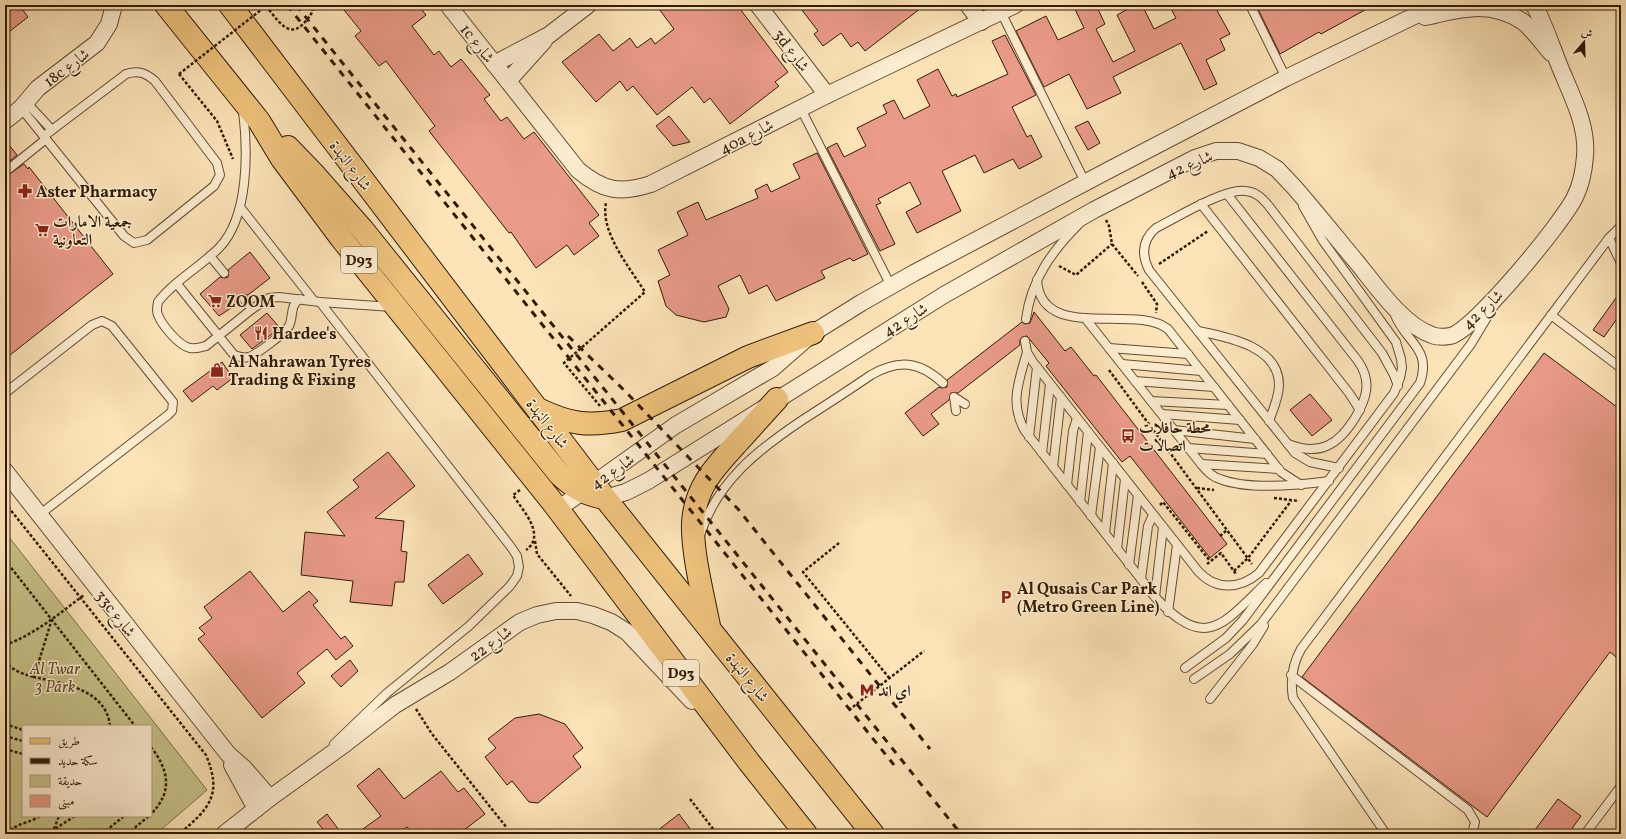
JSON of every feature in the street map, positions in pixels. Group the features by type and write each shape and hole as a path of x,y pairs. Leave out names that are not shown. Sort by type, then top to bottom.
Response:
{"main road":[{"name":"D93","path":"166,5 259,121 282,159 397,308 558,510 749,762 806,834"},
{"name":"شارع النهدة","path":"230,5 535,407 594,491 709,629 873,834"},
{"path":"259,121 302,162 341,204 552,465 570,485 594,491"},
{"path":"535,407 557,418 578,424 600,424 622,420 764,350 813,333"},
{"path":"709,629 696,551 693,524 695,507 703,484 715,466 777,399"}],"street":[{"name":"18c شارع","path":"5,121 24,105 38,88 97,43 109,24 114,5"},
{"name":"1c شارع","path":"448,5 508,81"},
{"path":"494,64 549,35 588,5"},
{"name":"3d شارع","path":"758,5 827,96"},
{"path":"968,5 981,22"},
{"name":"40a شارع","path":"508,81 578,170 590,180 604,187 620,190 636,189 651,184 827,96 1015,5"},
{"name":"شارع 42","path":"558,510 594,491 676,425 773,368 813,333 891,286 1085,182 1286,78 1437,5"},
{"name":"شارع 42","path":"594,491 626,492 648,481 944,295 1097,209 1195,158 1216,151 1238,151 1259,158 1277,169 1294,186 1393,306 1418,329 1433,336 1450,336 1464,328 1499,296 1563,216 1575,197 1582,176 1585,154 1584,132 1578,111 1543,23 1534,5"},
{"name":"شارع 42","path":"1543,23 1545,5"},
{"name":"شارع 42","path":"1397,24 1475,6 1501,8 1523,21 1557,60"},
{"path":"508,81 549,35"},
{"name":"33c شارع","path":"5,471 228,754 244,768 270,798"},
{"name":"شارع 22","path":"224,834 326,756 410,696 450,672 520,622 537,615 556,611 577,611 594,615 611,622 627,632 749,762"},
{"name":"33c شارع","path":"228,754 256,809"}],"lane":[{"path":"1250,5 1286,78"},
{"path":"1001,12 1085,182"},
{"path":"5,172 45,138 52,130 126,74 141,72 155,81 217,163 220,169 219,178 214,186 147,240 134,243 124,236 45,138 24,105"},
{"path":"242,100 246,143 240,208 226,238 210,256 161,298 156,308 160,319 178,341 191,348 199,348 206,346 252,309 269,298 279,296 317,302 397,308"},
{"path":"24,105 52,130"},
{"path":"801,109 891,286"},
{"path":"1025,341 1027,352 1037,367 1202,576 1215,584 1236,585 1252,579 1339,468 1390,399 1398,386 1400,378 1401,359 1396,342 1323,242 1307,215 1294,186"},
{"path":"1339,468 1310,462 1295,453 1269,421 1149,270 1143,254 1146,240 1150,233 1156,228 1201,204 1227,194 1245,191 1254,193 1265,202 1382,353 1398,386"},
{"path":"1227,194 1363,368 1366,376 1367,393 1360,410 1343,435 1327,447 1306,449 1287,443"},
{"path":"1201,204 1349,393 1360,410"},
{"path":"240,208 317,302 515,553 519,567 517,576 501,596 469,626 387,692 349,728 326,756"},
{"path":"1026,319 1029,303 1037,280 1048,260 1062,241 1097,209"},
{"path":"1386,834 1299,709 1293,698 1291,675 1296,660 1301,649 1551,315 1609,238 1621,226"},
{"path":"1609,238 1621,263"},
{"path":"210,256 224,273"},
{"path":"1037,280 1040,294 1048,306 1070,316 1085,318 1146,320 1159,323 1168,329 1279,469 1290,479 1301,485"},
{"path":"177,284 234,355 240,357 248,357 256,354 287,329 290,323 292,308 295,302 300,299"},
{"path":"1194,679 1241,644 1270,613 1472,344 1499,296"},
{"path":"244,299 252,309"},
{"path":"1185,668 1216,646 1235,630 1420,383 1424,364 1422,355 1401,326 1393,306"},
{"path":"1551,315 1621,368"},
{"path":"1085,318 1188,448 1213,476 1227,481 1271,486 1301,485 1329,481"},
{"path":"5,393 92,325 102,321 112,326 173,402 173,407 168,414 39,515"},
{"path":"1198,331 1239,340 1258,351 1273,366 1279,378 1279,385 1269,421"},
{"path":"1109,348 1188,354"},
{"path":"1027,352 1018,383 1016,403 1020,423 1042,454 1140,579 1168,612 1189,626 1212,628 1224,622 1282,567"},
{"path":"696,551 707,518 720,494 732,477 745,463 768,444 882,369 908,364 920,367 932,373 943,383"},
{"path":"1122,364 1201,371"},
{"path":"1029,437 1037,367"},
{"path":"1135,381 1214,387"},
{"path":"1042,454 1050,384"},
{"path":"956,411 954,397 965,404"},
{"path":"1053,467 1061,397"},
{"path":"1151,400 1228,405"},
{"path":"1162,414 1240,420"},
{"path":"1067,485 1073,431 1077,418"},
{"path":"1174,430 1255,439"},
{"path":"1080,502 1088,432"},
{"path":"1092,516 1100,447"},
{"path":"1188,448 1267,454"},
{"path":"1104,533 1113,463"},
{"path":"1201,464 1279,469"},
{"path":"1117,549 1125,479"},
{"path":"1129,565 1138,495"},
{"path":"1140,579 1148,526 1153,515"},
{"path":"1155,597 1163,527"},
{"path":"1168,612 1177,545"},
{"path":"1210,699 1253,644 1270,613"},
{"path":"1291,675 1468,810 1475,822 1472,834"},
{"path":"1585,834 1621,786"}],"path":[{"path":"234,162 230,149 217,121 179,74 266,6 282,27 292,30 300,28 313,12 313,5"},
{"path":"612,189 607,201 605,213 608,231 645,292 564,363 613,422"},
{"path":"1097,209 1109,226 1112,244 1138,277"},
{"path":"1048,260 1076,274 1112,244"},
{"path":"1106,366 1259,572"},
{"path":"533,480 513,495 533,527 537,554 575,602 577,611"},
{"path":"1234,571 1248,558 1291,500"},
{"path":"5,503 206,756 212,770 214,786 210,801 202,815 179,834"},
{"path":"1220,536 1227,530"},
{"path":"515,553 525,551 530,548 535,538"},
{"path":"839,543 803,572 890,680"},
{"path":"5,560 134,725"},
{"path":"5,645 15,641 52,619 95,586"},
{"path":"34,677 52,619"},
{"path":"849,710 890,680 924,651"},
{"path":"5,661 9,667 20,673 85,691 102,705 109,718 110,725"},
{"path":"410,696 416,710 432,734 507,828"},
{"path":"5,724 22,730"},
{"path":"5,736 22,741"},
{"path":"5,749 22,754"},
{"path":"152,749 164,768 166,780 165,792 160,804 152,813"},
{"path":"690,799 717,834"},
{"path":"7,834 10,829 29,823 38,817"},
{"path":"54,829 60,817"},
{"path":"47,834 73,817"},
{"path":"102,834 123,817"},
{"path":"127,834 148,817"}],"green space":[{"name":"Al Twar 3 Park","path":"5,532 207,790 156,834 5,834"}],"building":[{"path":"5,5 19,5 28,17 5,35"},
{"path":"340,5 418,5 426,15 412,26 434,55 439,51 451,67 461,59 490,95 484,99 501,121 507,117 524,139 534,132 599,215 589,223 599,236 574,255 567,245 536,268 511,232 509,233 429,131 435,126 386,61 379,66 355,36 361,31"},
{"path":"656,5 737,5 788,72 775,82 779,86 730,124 710,98 704,103 692,87 657,115 633,86 627,91 620,81 596,102 562,62 599,34 613,51 630,38 637,48 651,38 655,44 674,29"},
{"path":"798,5 925,5 865,51 858,42 851,47 841,33 823,46 814,34 818,31"},
{"path":"1073,5 1096,5 1105,24 1096,29 1113,62 1135,51 1117,15 1128,9 1125,5 1142,5 1154,29 1176,18 1169,5 1214,5 1230,34 1220,39 1225,50 1206,60 1217,84 1204,90 1181,43 1113,77 1121,93 1087,109 1069,74 1044,87 1016,31 1046,16 1058,40 1084,28"},
{"path":"1256,5 1374,5 1321,34 1319,32 1280,54"},
{"path":"1005,35 1036,95 1012,107 1027,137 1031,135 1042,157 1019,169 1013,159 984,173 975,155 942,171 961,211 917,233 906,212 921,204 910,182 878,199 881,203 876,205 895,244 880,251 827,148 837,143 844,157 866,146 857,128 887,113 883,105 894,100 904,119 930,106 917,80 938,69 952,96 956,94 957,97 1008,74 992,41"},
{"path":"669,116 690,142 673,146 656,126"},
{"path":"1088,121 1100,143 1088,150 1075,127"},
{"path":"5,140 17,155 5,165"},
{"path":"817,153 868,254 853,261 850,258 821,271 825,278 776,301 767,285 749,294 740,275 718,286 729,309 726,317 704,322 676,315 666,306 658,281 670,275 658,250 688,235 677,212 698,202 706,220 758,198 755,190 767,184 771,192 800,178 793,164"},
{"name":"جمعية الامارات التعاونية","path":"24,164 28,169 29,167 113,274 5,359 5,177"},
{"path":"250,252 270,278 248,295 241,294 239,297 240,302 219,316 200,294 220,277 228,277 228,270"},
{"path":"1621,291 1621,313 1604,337 1593,330"},
{"path":"1034,312 1065,351 1071,347 1094,376 1096,375 1227,544 1210,558 1130,456 1122,462 1046,366 1049,363 1027,336 1022,337 1020,340 1020,345 958,393 951,393 949,400 931,414 939,424 923,436 905,413 939,387 947,387 947,380 1022,322 1025,324 1030,323"},
{"name":"Hardee's","path":"267,313 280,328 252,349 240,335"},
{"path":"1544,353 1621,410 1621,661 1610,652 1487,817 1302,677"},
{"path":"222,362 233,378 217,390 213,386 192,402 183,391"},
{"path":"1310,394 1332,420 1312,436 1290,410"},
{"path":"388,452 415,486 375,518 404,521 401,551 407,552 404,582 395,582 392,606 350,602 353,581 301,575 305,532 345,536 327,512 359,487 353,480"},
{"path":"468,554 483,574 443,604 428,585"},
{"path":"250,571 283,612 309,591 318,601 313,605 341,639 345,636 353,646 336,660 327,649 297,673 305,683 262,718 198,639 205,634 199,628 212,618 204,607"},
{"path":"350,660 358,671 341,687 331,676"},
{"path":"539,714 565,724 583,748 573,756 581,767 538,803 529,802 512,781 507,785 485,757 496,748 488,739 515,718"},
{"path":"379,768 404,799 441,771 458,792 464,788 485,814 459,834 413,834 407,827 397,834 356,834 381,816 357,786"},
{"path":"1558,799 1581,816 1568,834 1532,834"},
{"path":"327,814 342,834 327,834 317,822"},
{"path":"679,814 694,834 653,834"}],"railway":[{"path":"287,5 894,765"},
{"path":"296,5 961,834"},
{"path":"568,336 625,391 738,509 930,749"}],"place":[{"name":"Aster Pharmacy","path":"25,191"},
{"name":"جمعية الامارات التعاونية","path":"42,230"},
{"name":"ZOOM","path":"215,301"},
{"name":"Hardee's","path":"261,333"},
{"name":"Al Nahrawan Tyres Trading & Fixing","path":"217,370"},
{"name":"محطة حافلات اتصالات","path":"1128,436"},
{"name":"Al Qusais Car Park (Metro Green Line)","path":"1006,597"},
{"name":"اي اند","path":"867,690"}]}
